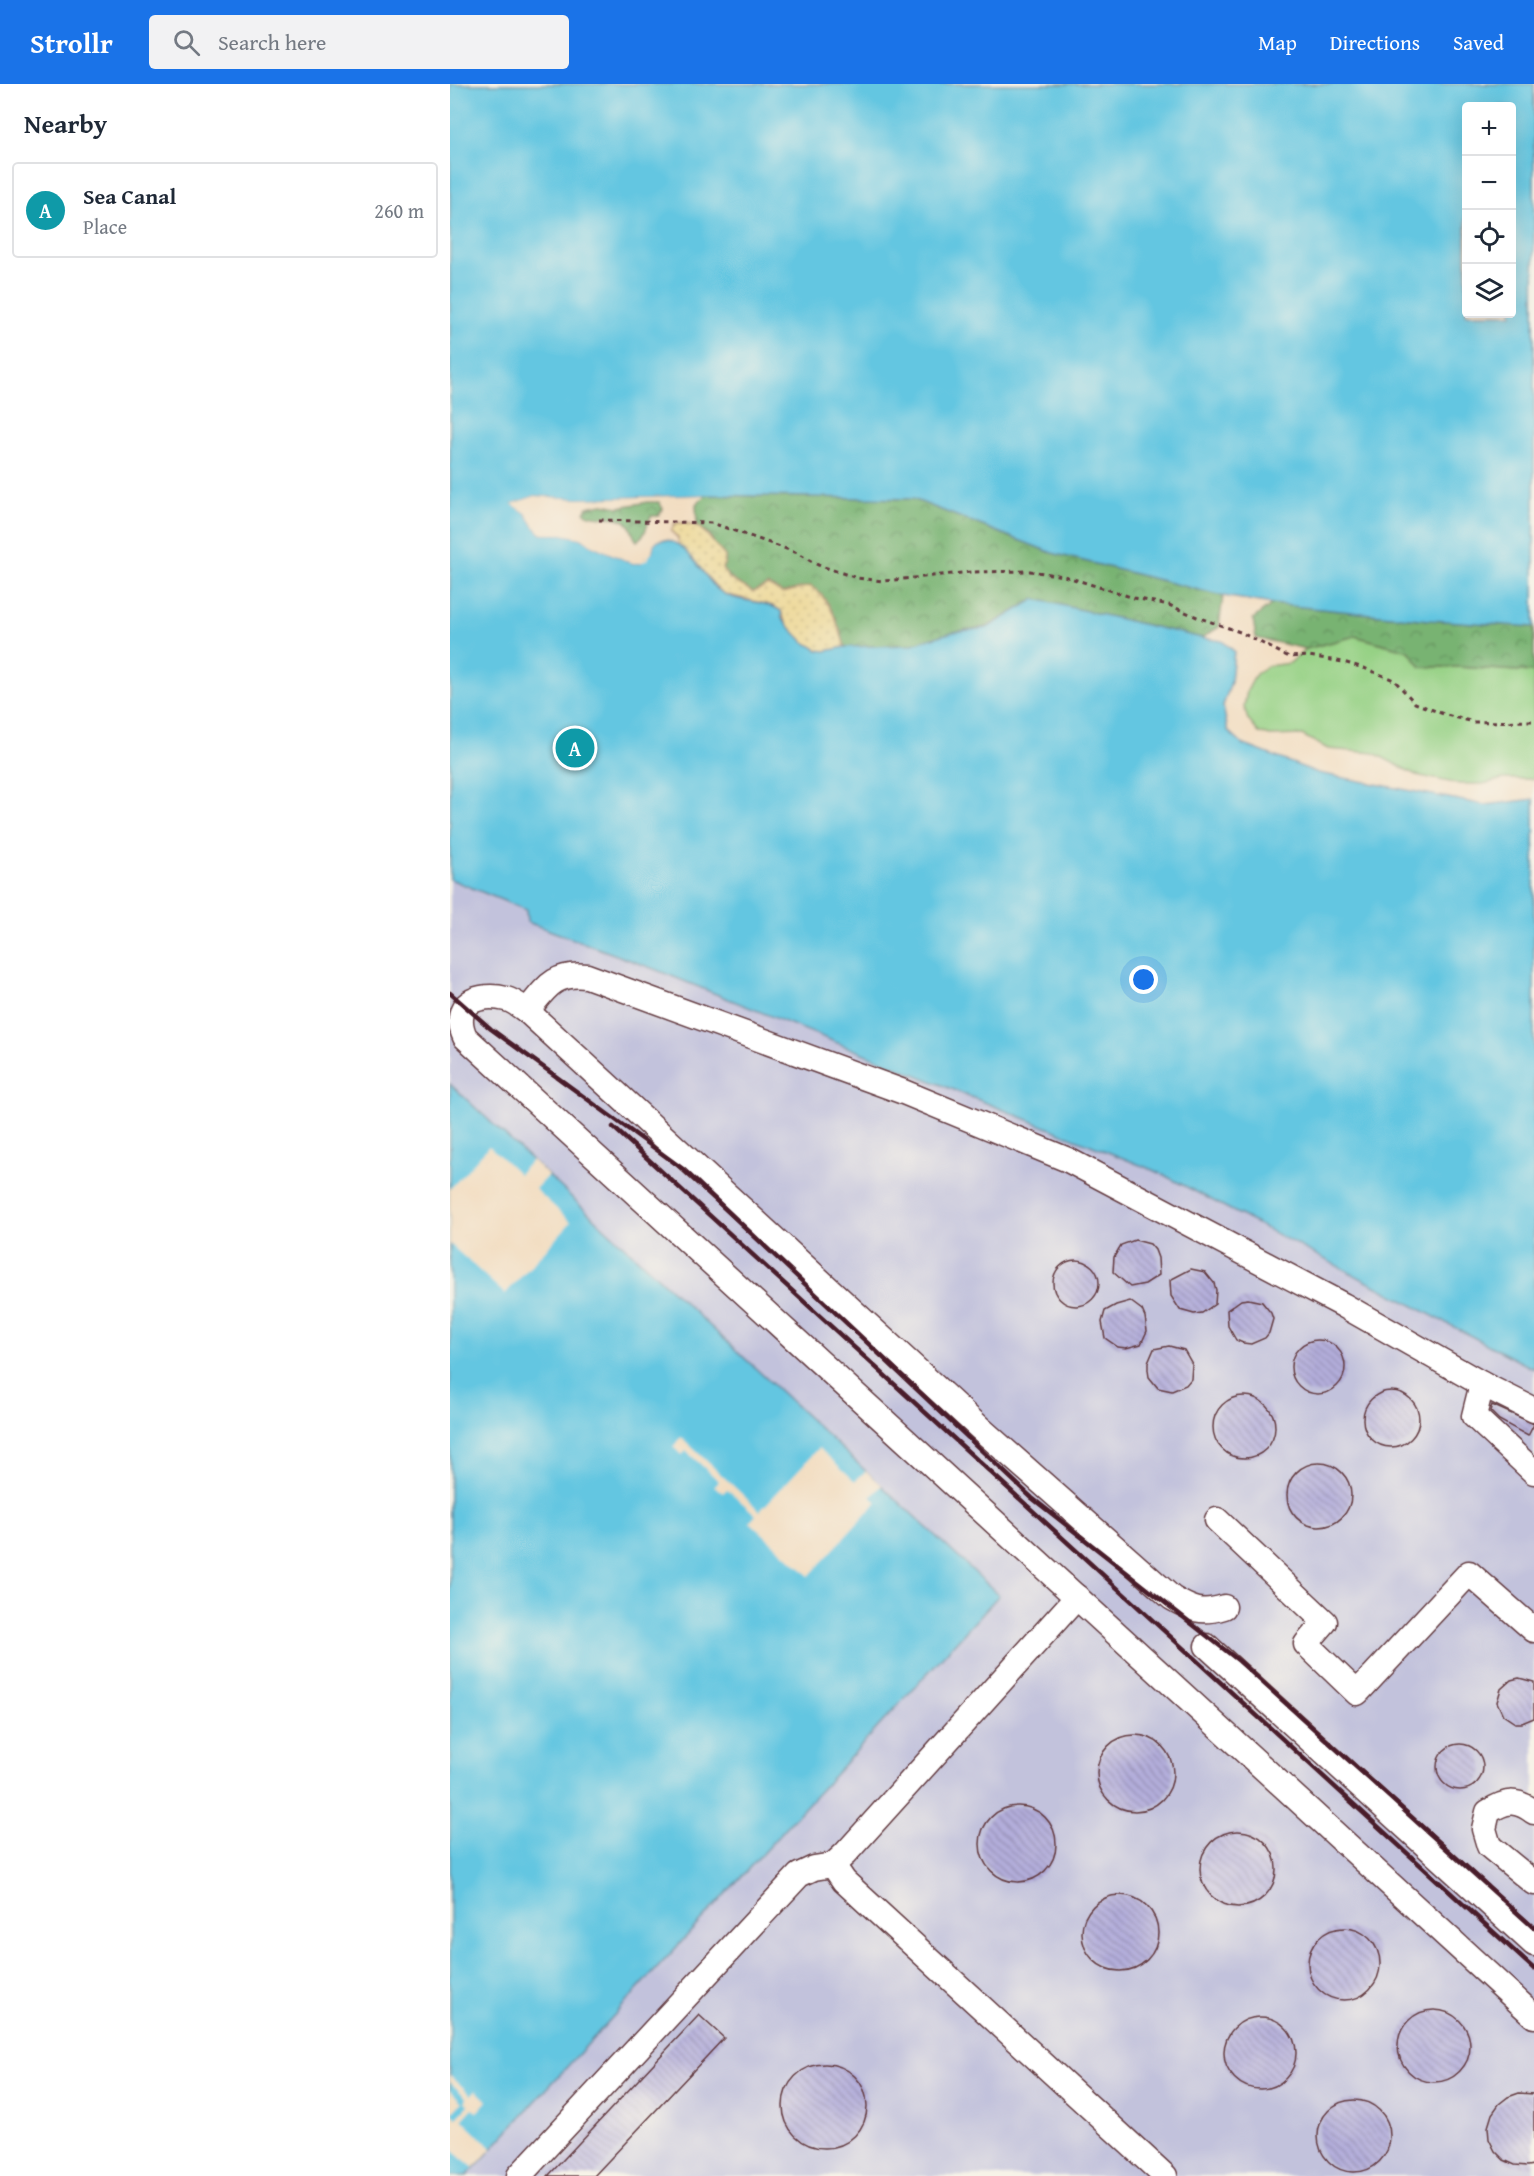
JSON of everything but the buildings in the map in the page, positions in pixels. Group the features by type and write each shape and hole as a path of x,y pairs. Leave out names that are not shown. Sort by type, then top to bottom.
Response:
{"lane":[{"path":"527,1011 558,979 572,974 587,976 901,1091 1068,1160 1343,1305 1482,1384 1534,1410"},
{"path":"1224,1607 1209,1612 1190,1609 1172,1598 955,1405 527,1011 509,999 488,996 474,998 463,1004 457,1015 458,1026 465,1036 1534,2016"},
{"path":"1482,1384 1474,1416 1534,1472"},
{"path":"1217,1520 1325,1622 1306,1644 1357,1693 1469,1573 1534,1630"},
{"path":"519,2176 799,1875 814,1868 833,1865 1077,1597"},
{"path":"1208,1646 1534,1944"},
{"path":"1534,1812 1523,1804 1503,1802 1488,1812 1484,1829 1489,1846 1534,1883"},
{"path":"833,1865 844,1881 1165,2176"}],"path":[{"path":"599,520 712,523 795,552 818,565 857,578 884,581 971,572 1030,571 1064,576 1134,598 1169,604 1197,618 1240,632 1289,657 1309,656 1364,668 1394,680 1415,703 1446,715 1474,722 1534,721"}],"shaded area":[{"path":"450,879 526,910 527,922 654,969 1160,1173 1534,1369 1534,2176 467,2176 999,1595 450,1084"}],"green space":[{"path":"706,495 913,499 1052,553 1223,596 1219,627 1202,638 1035,599 987,627 953,632 909,645 845,647 840,630 810,586 782,593 768,585 753,592 730,579 722,569 725,556 709,534 697,526 696,504"},
{"path":"659,502 663,509 658,516 651,516 644,534 637,541 625,521 616,517 594,516 584,512 587,507 603,504 619,507"},
{"path":"1272,604 1430,620 1534,627 1534,672 1421,667 1409,651 1355,636 1306,649 1256,638 1253,619"},
{"path":"1355,636 1409,651 1421,667 1534,672 1534,779 1503,779 1483,784 1459,784 1416,775 1374,753 1328,749 1302,735 1270,736 1259,733 1248,720 1244,707 1247,691 1256,674 1268,666 1290,663 1306,649"}],"sand":[{"path":"675,523 693,525 704,532 725,556 722,569 730,579 753,592 768,585 782,593 810,586 817,591 833,612 845,647 827,651 815,649 796,635 786,623 781,611 773,606 724,594 678,544 678,538 671,531"}],"water":[{"path":"450,84 1534,84 1534,627 1430,620 1272,604 1223,596 1052,553 913,499 706,495 578,499 535,496 513,504 526,513 542,534 561,534 581,538 632,563 640,563 652,552 654,543 663,540 672,541 689,554 716,588 731,597 765,604 781,611 782,619 803,641 818,650 909,645 953,632 987,628 1035,599 1222,641 1234,651 1231,682 1223,706 1228,731 1242,744 1318,773 1485,805 1534,799 1534,1369 1160,1173 654,969 527,922 526,910 450,879"},
{"path":"450,1084 999,1595 467,2176 450,2176"}],"pier":[{"path":"706,495 703,498 578,502 535,499 519,505 529,511 543,531 561,531 581,535 595,544 633,560 645,558 652,541 660,536 670,536 678,541 678,544 669,539 661,539 654,543 647,560 640,563 632,563 581,538 561,534 542,534 526,513 512,504 535,496 578,499"},
{"path":"489,1146 519,1174 532,1160 548,1175 535,1189 571,1222 505,1294 450,1244 450,1189"},
{"path":"681,1437 760,1511 819,1448 855,1481 866,1471 882,1485 871,1497 877,1502 809,1576 750,1522 756,1515 727,1489 723,1493 714,1486 719,1481 686,1451 682,1455 673,1447"},
{"path":"450,2075 471,2095 476,2090 487,2101 477,2112 472,2109 462,2120 492,2148 474,2168 450,2148 450,2090 462,2102 452,2113 457,2118 469,2105 465,2102 467,2098 450,2082"}],"railway":[{"path":"450,993 491,1029 683,1169 1032,1498 1239,1661 1534,1928"},
{"path":"613,1127 1534,1969"}],"place":[{"name":"Sea Canal","path":"575,748"}]}
